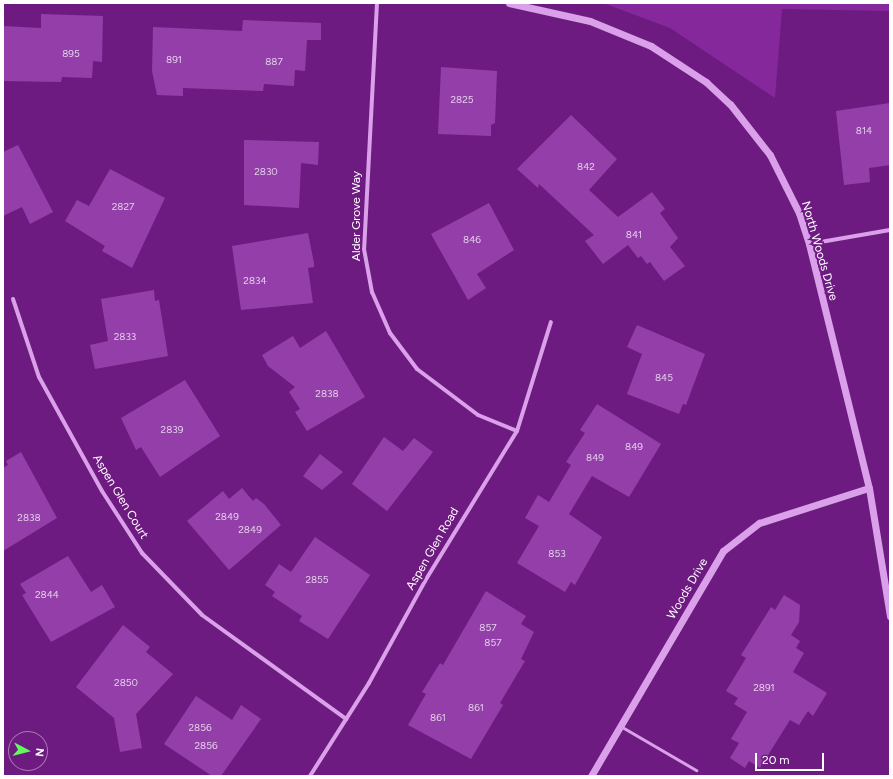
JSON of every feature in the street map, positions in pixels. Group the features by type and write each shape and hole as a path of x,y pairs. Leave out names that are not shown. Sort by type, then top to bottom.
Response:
{"street":[{"name":"Alder Grove Way","path":"377,3 364,248 372,292 390,333 417,369 478,415 517,431"},
{"name":"North Woods Drive","path":"509,3 621,32 657,49 706,82 730,104 770,155 796,207 809,244 869,488 890,616"},
{"path":"809,244 890,230"},
{"name":"Aspen Glen Court","path":"13,299 42,383 142,553 202,615 346,719"},
{"name":"Aspen Glen Road","path":"310,776 346,719 517,431 551,322"},
{"name":"Woods Drive","path":"591,776 622,728 723,551 759,523 869,488"}],"lane":[{"path":"622,728 696,770"}],"shaded area":[{"path":"603,3 890,3 890,11 782,9 775,98 670,28"}],"building":[{"path":"41,14 103,16 102,62 93,61 92,78 62,77 61,82 3,81 3,26 41,28"},
{"path":"243,20 321,23 321,40 307,40 305,71 295,70 294,86 264,84 263,91 183,88 183,96 157,95 152,71 153,27 242,31"},
{"path":"441,67 497,71 495,123 491,125 491,136 438,134"},
{"path":"890,103 890,165 869,168 870,182 844,185 836,111"},
{"path":"571,115 617,159 589,190 618,217 652,192 665,209 660,213 678,238 670,247 685,266 664,281 650,262 647,264 641,256 638,258 628,245 603,264 585,241 594,235 539,184 538,188 517,169"},
{"path":"244,140 319,142 318,165 301,163 299,208 244,205"},
{"path":"18,145 53,212 30,224 22,207 3,216 3,152"},
{"path":"110,169 165,198 132,268 102,251 105,246 65,221 77,200 89,206"},
{"path":"489,203 514,250 477,274 486,288 468,300 431,234"},
{"path":"308,233 314,263 314,267 308,268 313,303 241,310 232,246"},
{"path":"154,290 155,301 159,300 168,356 95,369 90,345 108,341 101,299"},
{"path":"637,325 705,354 686,405 683,404 679,414 627,394 642,354 627,347"},
{"path":"326,331 365,397 307,431 295,412 300,409 289,392 295,387 268,366 262,355 293,336 300,348"},
{"path":"185,380 220,436 160,477 141,447 136,450 121,418"},
{"path":"597,404 661,444 629,497 592,476 569,514 602,537 575,585 571,582 565,592 517,563 539,526 525,518 538,495 549,502 571,465 566,462 585,433 580,430"},
{"path":"384,437 403,451 414,438 433,452 387,511 352,484"},
{"path":"21,452 57,518 3,551 3,468 8,465 6,461"},
{"path":"320,454 343,472 322,490 303,476"},
{"path":"242,488 253,501 256,498 264,504 281,525 229,570 187,521 223,491 229,499"},
{"path":"315,537 370,575 328,639 299,621 302,616 272,596 275,592 265,585 279,564 291,572"},
{"path":"68,556 91,592 102,585 115,607 51,642 22,595 26,593 20,584"},
{"path":"486,591 526,616 521,624 534,632 521,659 525,661 500,703 503,705 471,759 408,725 426,694 422,692 440,663 443,665"},
{"path":"784,595 800,605 799,622 791,635 800,641 796,648 804,653 793,672 827,693 813,716 808,711 799,725 790,720 760,768 749,761 745,768 730,758 739,743 731,739 747,712 734,704 738,698 726,691 746,658 741,655 771,607 775,610"},
{"path":"123,625 150,647 146,652 173,674 136,714 142,748 120,752 114,718 76,687"},
{"path":"196,696 232,720 241,705 261,719 221,776 212,776 164,744"}]}
